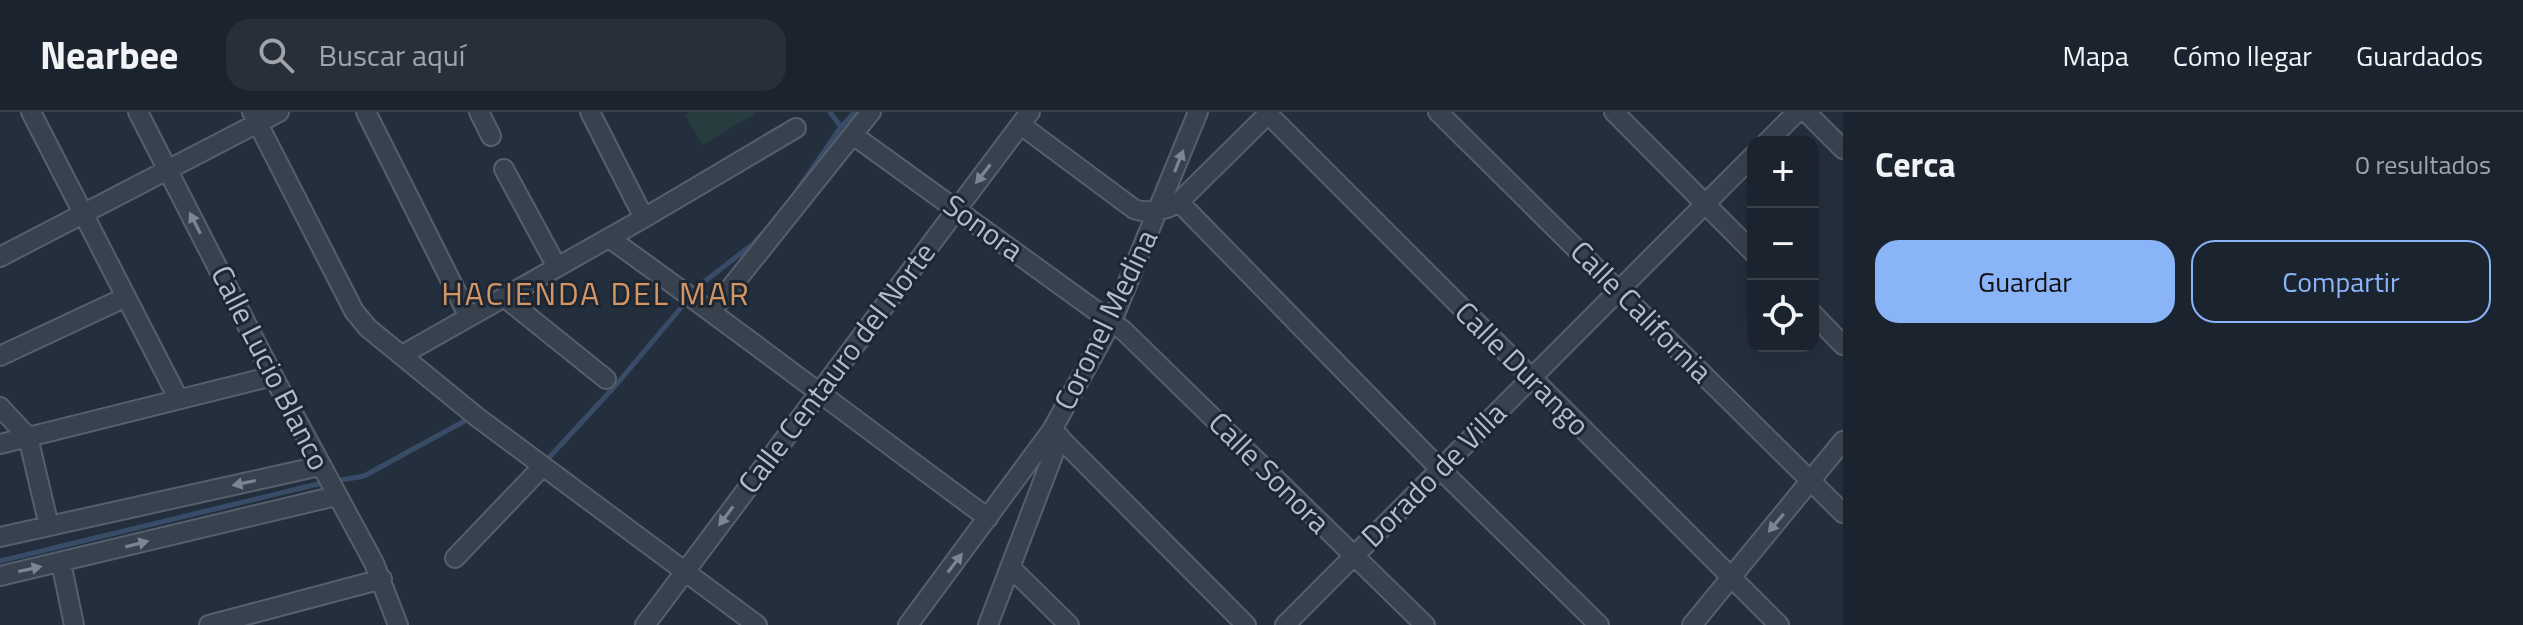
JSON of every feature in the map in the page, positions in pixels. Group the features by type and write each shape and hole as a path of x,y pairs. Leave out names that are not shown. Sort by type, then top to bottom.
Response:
{"street":[{"path":"31,112 178,398"},
{"name":"Calle Lucio Blanco","path":"138,112 320,466 382,579 398,625"},
{"path":"0,257 169,170 254,117 279,112"},
{"path":"366,112 469,317"},
{"path":"479,112 491,136"},
{"path":"590,112 644,218"},
{"path":"709,309 871,112"},
{"name":"Coronel Medina","path":"1056,433 1112,321 1198,112"},
{"name":"Calle California","path":"1438,112 1843,513"},
{"path":"1614,112 1747,246"},
{"path":"1773,136 1797,112"},
{"path":"1806,112 1843,149"},
{"path":"1026,118 1134,209 1145,212 1174,206 1179,202 1268,113"},
{"name":"Calle Durango","path":"1268,113 1530,379 1779,625"},
{"path":"254,117 354,311 368,328 471,412 757,625"},
{"name":"Calle Centauro del Norte","path":"645,625 1026,118"},
{"path":"402,355 796,128"},
{"name":"Sonora","path":"853,135 1112,321"},
{"name":"Dorado de Villa","path":"1285,625 1747,162"},
{"path":"504,169 557,267"},
{"path":"1179,202 1440,469 1599,625"},
{"path":"609,238 988,518"},
{"path":"0,356 126,297"},
{"path":"504,297 606,379"},
{"path":"1819,320 1843,345"},
{"name":"Calle Sonora","path":"1112,321 1425,625"},
{"path":"0,444 273,376"},
{"path":"0,407 28,437 49,526"},
{"path":"908,625 1056,433"},
{"path":"988,625 1056,433"},
{"path":"1056,433 1246,625"},
{"path":"1692,625 1843,441"},
{"path":"0,537 320,466"},
{"path":"455,558 543,466"},
{"path":"0,576 336,496"},
{"path":"61,562 74,625"},
{"path":"1010,567 1069,625"},
{"path":"209,625 382,579"}],"green space":[{"path":"691,112 755,114 702,145 685,115"}],"waterway":[{"path":"796,192 841,127 830,112"},
{"path":"841,127 855,112"},
{"path":"544,463 616,385 700,285 762,234"},
{"path":"336,481 364,476 470,418"},
{"path":"0,561 326,482"}],"district":[{"name":"HACIENDA DEL MAR","path":"596,294"}]}
